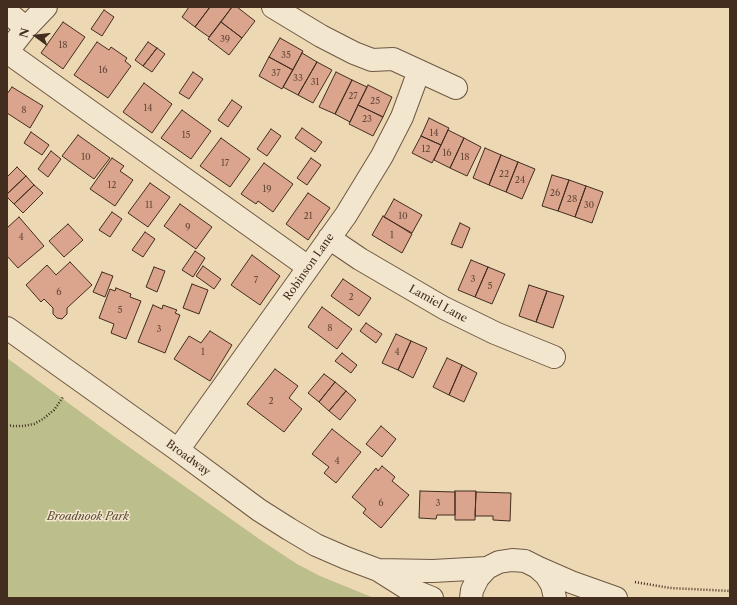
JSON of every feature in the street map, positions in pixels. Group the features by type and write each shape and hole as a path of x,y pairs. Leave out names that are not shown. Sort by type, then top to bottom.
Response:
{"street":[{"path":"46,7 26,28 7,52 308,267"},
{"path":"273,7 321,36 354,53 372,60 393,59 456,88"},
{"path":"7,12 26,28"},
{"name":"Robinson Lane","path":"178,450 346,214 382,156 402,117 419,71"},
{"name":"Lamiel Lane","path":"329,238 444,308 495,333 554,357"},
{"name":"Broadway","path":"7,328 178,450 259,510 316,545 378,570 405,587 432,598"},
{"path":"471,598 472,590 478,578 487,568 499,562 512,560 525,561 571,582 622,589"},
{"path":"537,567 546,575 552,585 555,598"},
{"name":"Broadway","path":"378,570 433,571 487,568"}],"path":[{"path":"7,425 23,426 34,424 54,410 66,393"},
{"path":"622,589 670,588 730,591"}],"green space":[{"name":"Broadnook Park","path":"7,358 112,435 297,564 320,576 374,598 7,598"}],"building":[{"path":"189,7 210,7 195,27 182,17"},
{"path":"210,7 232,7 209,37 195,27"},
{"path":"232,7 237,7 255,21 242,38 221,22"},
{"path":"104,10 114,17 102,36 91,29"},
{"path":"63,22 85,37 63,69 41,53"},
{"path":"221,22 242,38 229,55 208,39"},
{"path":"280,38 303,51 293,70 269,57"},
{"path":"97,42 109,50 111,47 127,58 125,61 131,66 108,98 74,75"},
{"path":"148,42 157,48 143,66 135,60"},
{"path":"157,48 165,54 152,72 143,66"},
{"path":"302,53 317,62 298,95 283,87"},
{"path":"269,57 293,70 282,89 259,76"},
{"path":"317,62 332,70 313,103 298,95"},
{"path":"193,72 203,79 189,99 179,93"},
{"path":"336,72 352,80 335,114 319,107"},
{"path":"352,80 367,87 350,122 335,114"},
{"path":"144,83 172,104 152,133 123,112"},
{"path":"368,85 392,97 383,117 358,105"},
{"path":"12,87 43,106 30,128 7,113 7,94"},
{"path":"232,100 242,107 228,127 218,120"},
{"path":"358,105 383,117 373,136 349,124"},
{"path":"182,110 211,131 191,159 161,138"},
{"path":"429,118 449,128 441,145 421,136"},
{"path":"302,128 322,142 315,152 295,138"},
{"path":"271,129 281,136 267,156 257,149"},
{"path":"448,130 464,138 450,168 434,160"},
{"path":"31,132 49,145 42,155 24,143"},
{"path":"78,135 110,158 94,179 62,156"},
{"path":"421,136 441,145 432,163 412,153"},
{"path":"221,138 250,159 230,187 200,166"},
{"path":"464,138 481,147 467,176 450,168"},
{"path":"485,148 501,155 489,185 473,178"},
{"path":"51,151 61,159 48,177 38,169"},
{"path":"501,155 518,162 506,192 489,185"},
{"path":"112,158 124,166 120,171 133,180 115,206 90,189"},
{"path":"311,158 321,165 307,185 297,178"},
{"path":"518,162 535,169 522,199 506,192"},
{"path":"264,163 293,184 273,212 258,201 256,204 241,194"},
{"path":"17,167 26,176 7,194 7,177"},
{"path":"552,175 569,180 558,211 542,206"},
{"path":"26,176 34,185 14,204 7,197 7,194"},
{"path":"569,180 586,186 575,217 558,211"},
{"path":"150,183 170,197 148,227 128,213"},
{"path":"34,185 43,193 23,213 14,204"},
{"path":"586,186 603,192 592,223 575,217"},
{"path":"308,193 330,208 308,240 286,224"},
{"path":"394,199 422,215 412,233 384,217"},
{"path":"180,204 212,227 196,249 164,226"},
{"path":"112,212 122,219 110,237 99,230"},
{"path":"383,216 412,234 402,253 372,235"},
{"path":"19,217 44,246 18,268 7,256 7,228"},
{"path":"460,223 470,228 462,248 451,244"},
{"path":"68,224 83,240 64,257 49,241"},
{"path":"145,232 155,239 143,257 132,250"},
{"path":"195,251 205,258 193,277 182,270"},
{"path":"252,255 280,276 260,305 231,285"},
{"path":"471,260 488,267 475,297 458,290"},
{"path":"70,262 92,285 67,308 67,314 62,319 57,318 53,314 53,308 44,299 41,302 26,285 47,265 56,275"},
{"path":"203,266 221,279 214,289 196,276"},
{"path":"154,267 165,271 157,292 146,287"},
{"path":"488,267 505,274 492,304 475,297"},
{"path":"102,272 113,276 105,297 93,292"},
{"path":"343,279 371,298 359,316 331,296"},
{"path":"192,284 208,290 199,314 183,308"},
{"path":"529,285 547,291 536,322 519,316"},
{"path":"116,288 131,294 130,297 141,301 126,339 111,333 114,324 99,318 110,289 115,291"},
{"path":"547,291 564,296 553,328 536,322"},
{"path":"153,305 162,309 163,305 177,310 175,313 180,315 165,353 138,342"},
{"path":"322,307 352,329 337,349 308,327"},
{"path":"366,323 382,334 376,343 360,331"},
{"path":"210,331 232,345 210,381 174,359 189,336 201,343"},
{"path":"396,334 411,341 398,370 382,363"},
{"path":"411,341 427,348 413,378 398,370"},
{"path":"342,353 357,365 351,373 335,361"},
{"path":"447,358 462,365 449,395 433,387"},
{"path":"462,365 477,373 464,402 449,395"},
{"path":"275,369 298,386 289,398 302,409 284,432 247,404"},
{"path":"324,374 335,382 319,402 308,393"},
{"path":"335,382 346,391 329,411 319,402"},
{"path":"346,391 356,400 340,420 329,411"},
{"path":"381,426 396,439 382,457 366,444"},
{"path":"332,429 361,452 336,483 324,473 329,467 312,454"},
{"path":"382,466 395,477 392,481 409,495 381,528 363,513 366,509 352,497 376,468 378,471"},
{"path":"420,491 455,492 455,515 437,515 436,519 419,518"},
{"path":"455,491 476,491 475,520 455,520"},
{"path":"476,492 511,493 510,521 493,520 493,516 475,516"}]}
